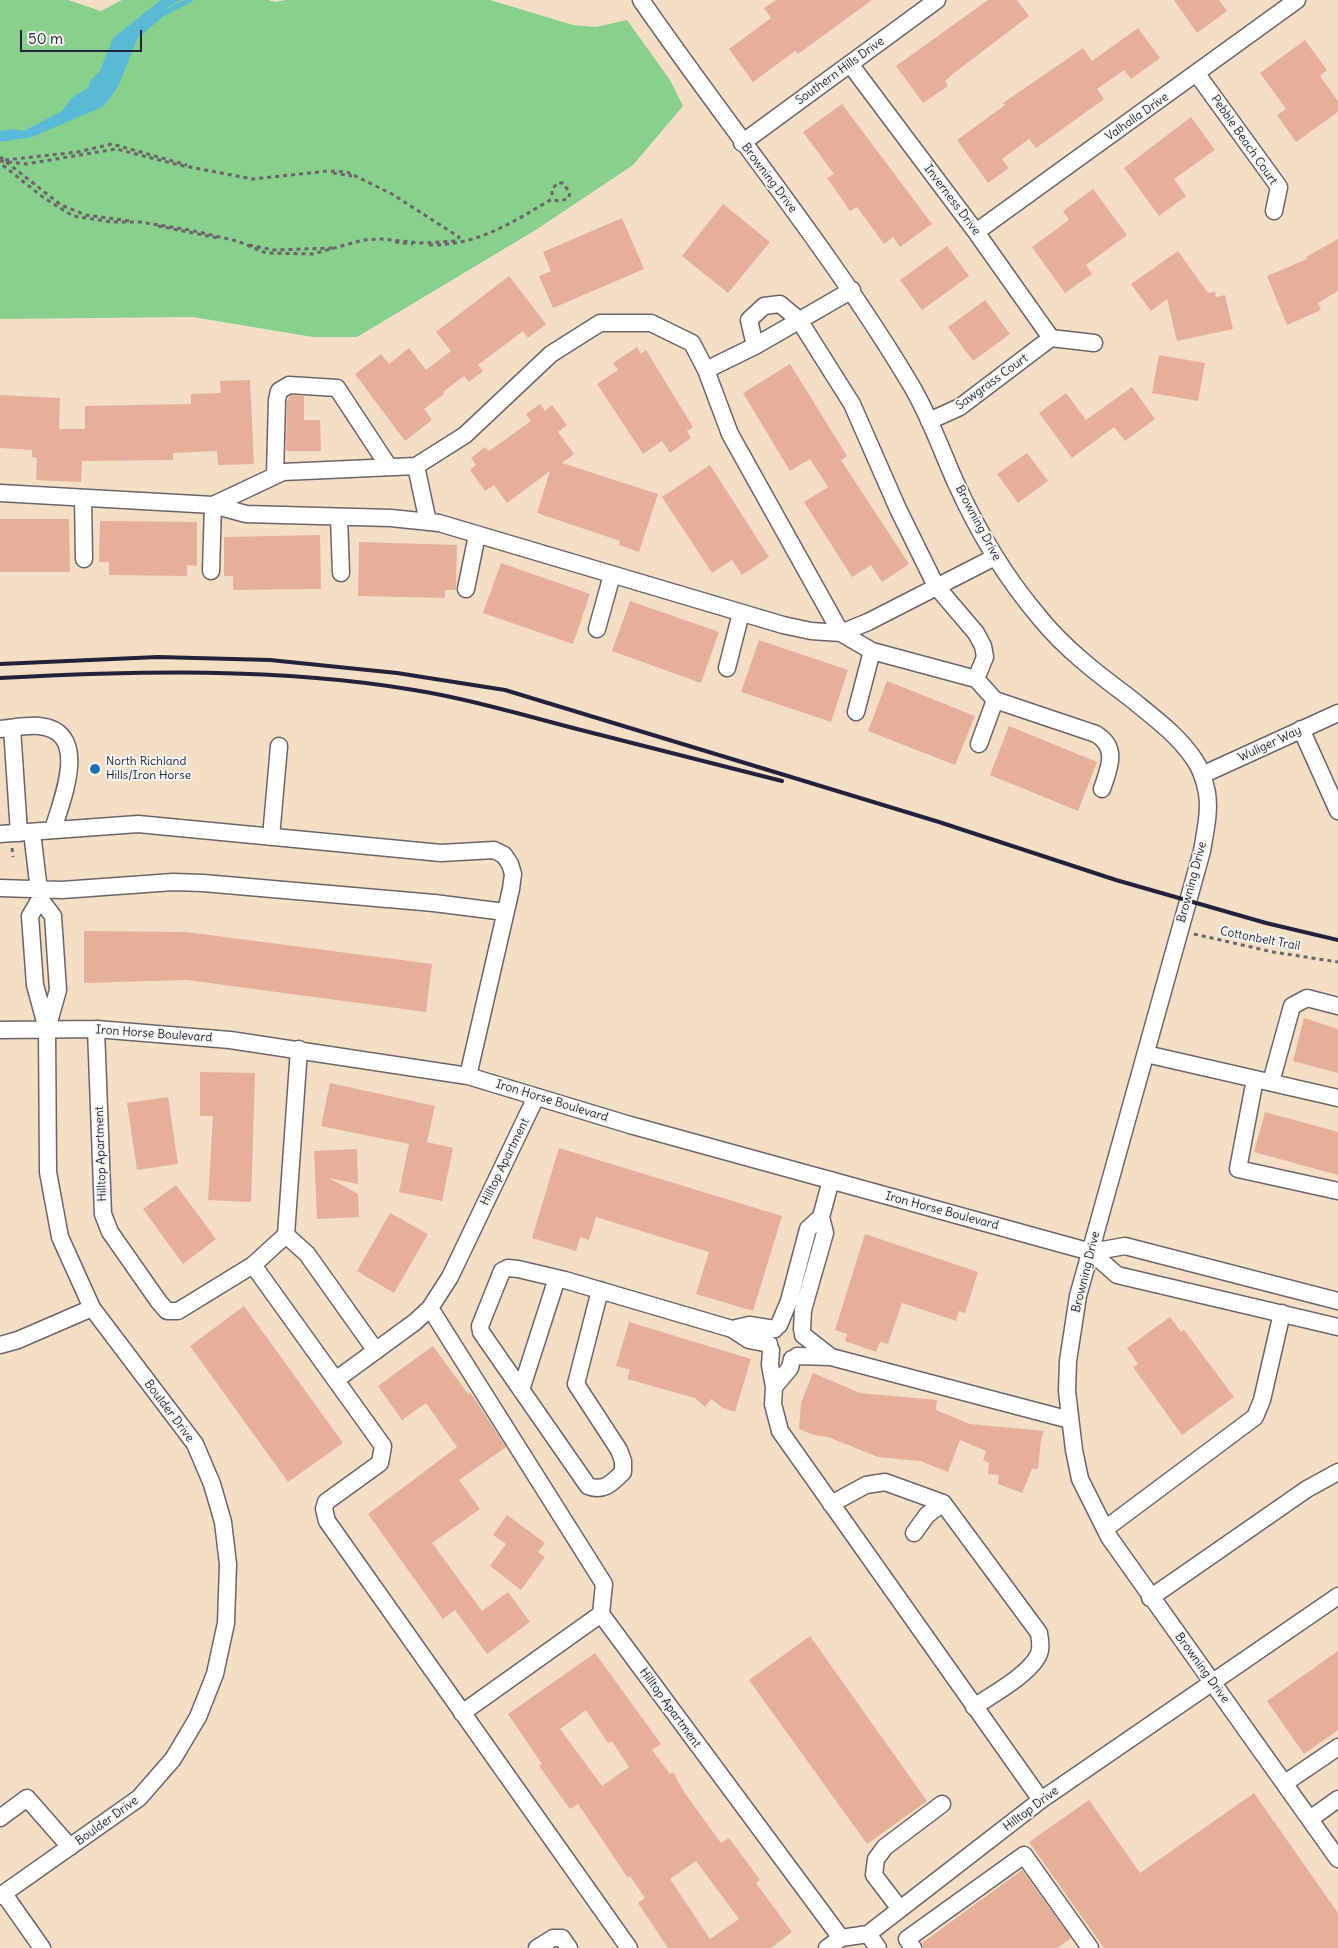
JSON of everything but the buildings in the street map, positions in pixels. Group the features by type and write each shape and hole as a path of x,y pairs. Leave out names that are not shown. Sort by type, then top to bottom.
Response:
{"street":[{"name":"Browning Drive","path":"641,0 742,143 852,290 913,388 956,483 994,557 1040,619 1078,657 1150,715 1180,742 1195,760 1202,775 1207,795 1207,822 1202,851 1078,1296 1068,1361 1067,1391 1070,1420 1080,1479 1105,1529 1150,1598 1213,1681 1338,1859"},
{"name":"Southern Hills Drive","path":"742,143 937,0"},
{"name":"Valhalla Drive","path":"976,232 1297,0"},
{"name":"Inverness Drive","path":"850,64 976,232 1051,338"},
{"name":"Pebble Beach Court","path":"1197,74 1279,187 1274,211"},
{"path":"706,370 755,346 852,290"},
{"path":"755,346 749,320 764,306 780,304 799,320 852,404 898,509 936,586 976,633 983,646 984,657 976,679"},
{"path":"213,505 283,472 416,466 465,435 551,354 600,323 651,323 692,343 706,370 730,434 841,633 872,651 976,679 995,700 1102,738 1108,744 1111,761 1102,789"},
{"path":"1051,338 1094,344"},
{"name":"Sawgrass Court","path":"929,421 960,408 1051,338"},
{"path":"275,475 277,400 279,391 289,385 337,388 389,467"},
{"path":"416,466 428,522"},
{"path":"0,493 213,505 246,514 428,522 741,613 811,631 841,633 868,622 994,557"},
{"path":"83,498 84,559"},
{"path":"212,571 213,505"},
{"path":"338,517 341,573"},
{"path":"466,589 477,535"},
{"path":"597,629 612,575"},
{"path":"727,668 741,613"},
{"path":"856,712 872,651"},
{"path":"979,744 995,700"},
{"name":"Wuliger Way","path":"1202,775 1338,713"},
{"path":"47,1029 58,990 53,916 39,894 25,833 6,728 38,726 52,730 63,739 69,751 70,766 53,830"},
{"path":"1302,729 1333,785 1338,811"},
{"path":"271,837 279,746"},
{"path":"0,834 138,824 441,853 494,850 504,855 513,874 468,1076"},
{"path":"0,888 39,894 62,890 173,882 203,883 434,903 505,912"},
{"path":"39,894 30,916 35,985 47,1029"},
{"path":"1272,1082 1292,1006 1307,998 1338,1006"},
{"name":"Boulder Drive","path":"2,1895 139,1798 173,1759 198,1718 215,1674 226,1623 228,1564 223,1522 209,1476 195,1444 92,1308 63,1246 54,1214 48,1172 47,1029"},
{"name":"Iron Horse Boulevard","path":"0,1030 96,1030 230,1040 468,1076 536,1097 1091,1252 1125,1246 1338,1301"},
{"name":"Hilltop Apartment","path":"96,1030 103,1214 110,1232 167,1311 178,1311 252,1265 286,1235"},
{"path":"299,1049 286,1235 307,1254 376,1351"},
{"path":"1146,1054 1338,1098"},
{"path":"1255,1079 1238,1169 1338,1191"},
{"name":"Hilltop Apartment","path":"337,1379 430,1308 450,1276 536,1097"},
{"path":"774,1387 790,1368 804,1346 802,1332 803,1310 825,1233 821,1218 831,1180"},
{"path":"821,1218 808,1229 789,1300 774,1337 770,1365 774,1387 773,1404 780,1431 1041,1800"},
{"name":"Iron Horse Boulevard","path":"1091,1252 1117,1275 1338,1327"},
{"path":"252,1265 337,1379 383,1446 380,1463 326,1502 324,1509 327,1521 629,1948"},
{"path":"600,1290 576,1384 619,1450 623,1461 623,1472 603,1488 588,1486 486,1342 480,1326 502,1271 508,1268 557,1278 600,1290 732,1329 749,1325 774,1337 780,1358 832,1357 1070,1420"},
{"path":"521,1390 557,1278"},
{"path":"0,1345 18,1340 92,1308"},
{"path":"430,1308 604,1584 601,1614 462,1713"},
{"path":"1105,1529 1255,1417 1262,1400 1282,1314"},
{"path":"774,1337 790,1324 832,1357"},
{"path":"1150,1598 1307,1489 1338,1472"},
{"path":"831,1504 866,1485 885,1482 943,1503 1038,1633 1041,1643 1040,1654 1028,1669 974,1707"},
{"path":"914,1533 927,1515 943,1503"},
{"name":"Hilltop Drive","path":"868,1934 1041,1800 1338,1596"},
{"name":"Hilltop Apartment","path":"601,1614 841,1938"},
{"path":"1285,1783 1338,1747"},
{"path":"0,1818 28,1798 70,1847"},
{"path":"1310,1818 1338,1799"},
{"path":"900,1909 874,1875 876,1859 885,1847 942,1804"},
{"path":"913,1948 907,1939 1024,1855 1090,1948"},
{"path":"2,1895 42,1948"},
{"path":"827,1948 841,1938 868,1934 878,1948"},
{"path":"537,1948 553,1938 562,1938 569,1948"}],"path":[{"path":"2,161 78,152 112,144 227,176 250,178 292,172 329,172 355,177 375,186 441,226 459,240 482,237"},
{"path":"0,157 2,161 44,198 72,216 112,222 140,222 190,230 236,241 266,253 313,254 363,240 382,239 422,243 457,241 459,237 392,194 347,172 328,171 253,179 179,165 116,150 26,164 2,161"},
{"path":"2,161 61,205 81,213 121,219 274,250 346,247 378,240 404,244 449,244 482,237 502,228 552,199 568,199 570,192 564,183 557,183 552,190 552,199"},
{"name":"Cottonbelt Trail","path":"1179,930 1273,952 1338,962"}],"green space":[{"path":"0,0 68,0 101,11 122,0 268,0 275,2 286,0 490,0 573,25 596,27 627,20 670,80 683,106 633,165 534,231 357,337 313,337 193,317 0,319"}],"water":[{"path":"161,0 181,0 158,14 146,25 134,46 116,89 102,107 32,137 0,142 0,131 13,129 24,131 62,111 73,97 88,88 91,80 100,71 113,38"}],"waterway":[{"path":"141,32 162,14 190,0"}],"railway":[{"path":"0,664 158,657 270,660 397,673 505,690 939,822 1116,880 1266,923 1338,940"},
{"path":"0,678 103,674 207,673 311,677 363,683 414,690 476,703 782,781"}],"place":[{"name":"North Richland Hills/Iron Horse","path":"95,769"}]}
